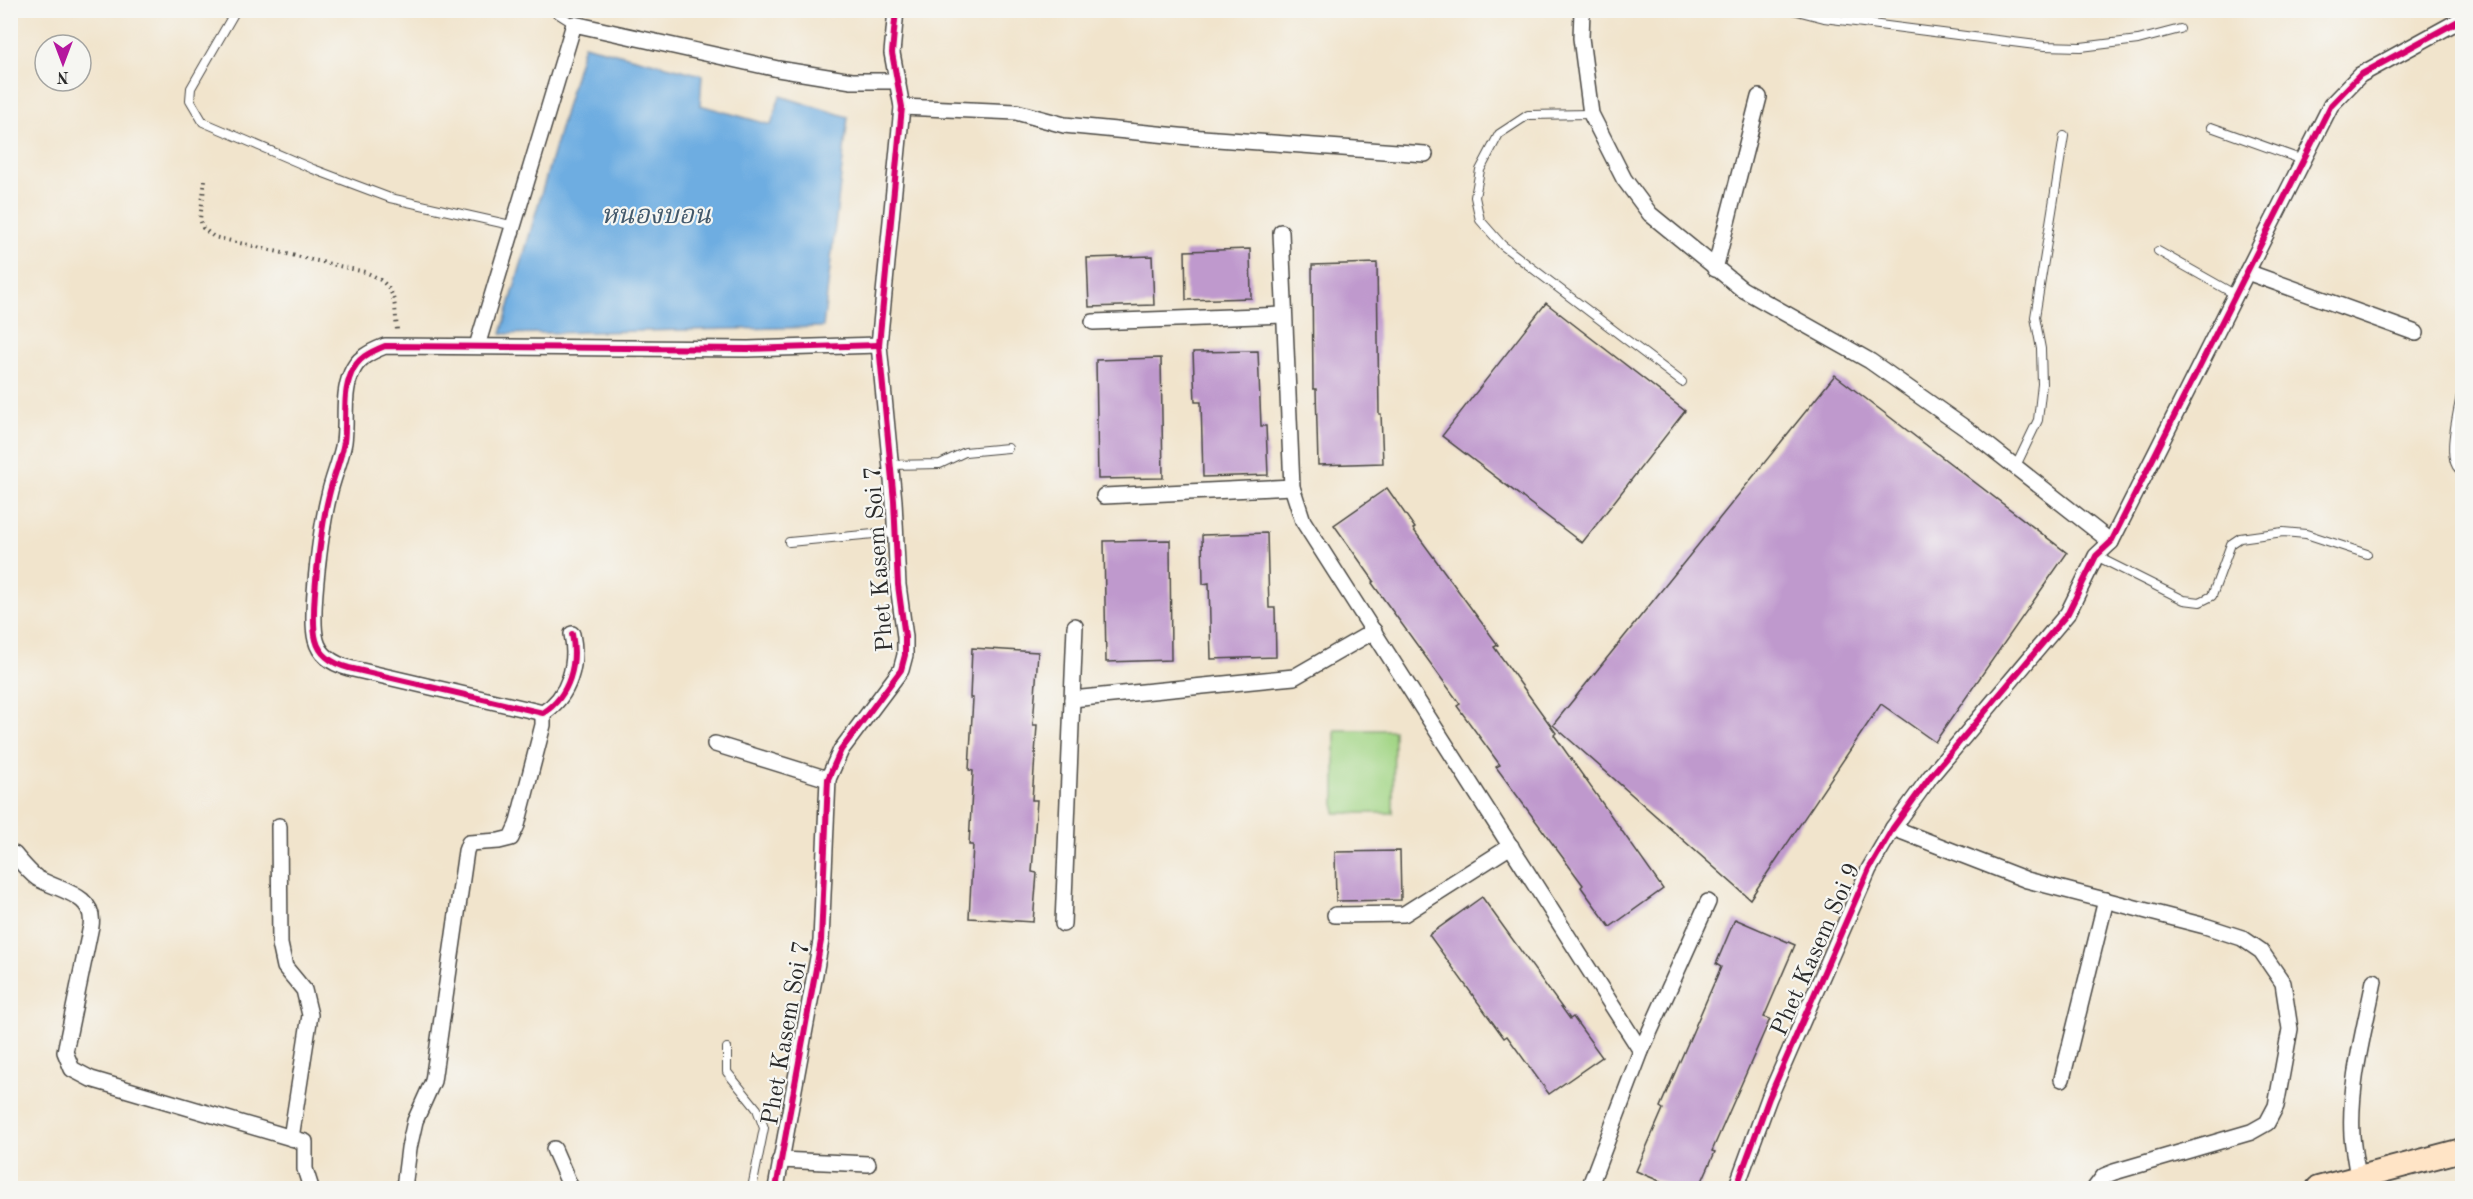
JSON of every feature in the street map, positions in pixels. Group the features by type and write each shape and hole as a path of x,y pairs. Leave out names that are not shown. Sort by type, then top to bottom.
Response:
{"main road":[{"path":"2318,1188 2463,1150"}],"street":[{"name":"Phet Kasem Soi 7","path":"776,1188 813,997 821,941 828,779 841,750 892,684 903,662 905,637 898,585 879,345 902,107 892,53 896,10"},
{"path":"1582,10 1581,38 1591,114 1624,179 1650,214 1742,289 1870,360 1975,435 2111,542 2331,105 2341,92 2360,75 2463,19"},
{"path":"477,346 574,24 778,69 852,81 898,81"},
{"path":"1715,269 1759,97"},
{"path":"902,107 1016,112 1065,125 1189,137 1425,154"},
{"path":"1281,232 1292,488 1303,521 1641,1051"},
{"path":"2247,272 2416,333"},
{"path":"1093,322 1284,315"},
{"path":"572,634 576,652 567,686 556,705 543,712 349,668 329,660 316,641 314,625 318,578 329,496 344,442 346,394 350,375 358,360 385,346 748,350 879,345"},
{"path":"1104,496 1292,488"},
{"name":"Phet Kasem Soi 9","path":"1736,1188 1769,1098 1869,869 1893,828 1930,777 2068,613 2096,556 2111,542"},
{"path":"1063,924 1075,626"},
{"path":"1072,699 1294,677 1374,631"},
{"path":"404,1188 415,1121 433,1081 466,851 469,843 499,841 511,837 517,825 543,726 543,712"},
{"path":"715,744 828,779"},
{"path":"279,826 280,944 285,967 304,990 310,1015 298,1140 311,1188"},
{"path":"1893,828 2027,880 2242,938 2261,951 2283,983 2290,1029 2276,1106 2267,1123 2251,1132 2114,1172 2104,1176 2095,1188"},
{"path":"1335,915 1404,914 1511,846"},
{"path":"14,854 36,877 80,898 89,908 92,918 65,1053 72,1069 91,1079 298,1140"},
{"path":"2062,1079 2106,900"},
{"path":"1589,1188 1641,1051 1708,902"},
{"path":"2358,1177 2352,1137 2352,1108 2356,1074 2374,981"},
{"path":"554,1149 571,1188"},
{"path":"780,1160 868,1164"}],"lane":[{"path":"236,10 191,88 190,100 203,122 313,169 390,198 514,226"},
{"path":"552,10 574,24"},
{"path":"1793,10 2044,46 2080,46 2138,40 2180,29"},
{"path":"1591,114 1528,115 1499,134 1480,170 1475,196 1480,220 1502,245 1682,382"},
{"path":"2211,127 2303,160"},
{"path":"2015,468 2038,420 2043,384 2041,350 2035,317 2064,136"},
{"path":"2158,251 2236,295"},
{"path":"2463,389 2452,453 2457,469 2463,471"},
{"path":"890,465 940,464 964,452 1008,448"},
{"path":"789,542 895,532"},
{"path":"2096,556 2184,600 2200,602 2212,596 2231,544 2240,538 2283,532 2306,534 2367,554"},
{"path":"728,1048 728,1072 757,1109 764,1128 752,1188"}],"path":[{"path":"205,180 200,219 203,228 214,237 365,272 380,278 390,286 394,299 398,346"}],"green space":[{"path":"1335,730 1394,730 1393,813 1335,813"}],"water":[{"name":"หนองบอน","path":"584,45 702,75 700,105 771,125 780,96 848,117 823,327 501,334"}],"building":[{"path":"1250,249 1251,298 1186,300 1185,251"},
{"path":"1152,256 1154,305 1089,307 1087,258"},
{"path":"1377,263 1379,414 1381,414 1383,463 1318,465 1316,389 1313,389 1312,265"},
{"path":"1546,303 1685,411 1582,543 1442,436"},
{"path":"1258,351 1261,426 1266,426 1268,475 1203,477 1201,402 1195,402 1193,352"},
{"path":"1161,358 1163,478 1098,479 1096,360"},
{"path":"1835,375 2067,553 1935,742 1881,704 1750,899 1553,725"},
{"path":"1387,488 1415,528 1413,529 1498,645 1494,647 1556,733 1554,735 1663,889 1610,927 1581,887 1583,885 1496,767 1500,765 1457,706 1460,704 1372,583 1374,581 1334,525"},
{"path":"1267,533 1269,608 1275,608 1276,657 1211,659 1209,583 1203,584 1202,535"},
{"path":"1170,540 1171,660 1106,662 1104,541"},
{"path":"972,648 1038,652 1033,725 1037,725 1032,800 1037,800 1032,872 1037,873 1033,922 969,918 973,845 969,845 973,771 969,770 973,698 970,698"},
{"path":"1400,851 1401,900 1336,901 1335,852"},
{"path":"1482,897 1570,1019 1573,1017 1602,1057 1549,1094 1507,1036 1504,1038 1429,935"},
{"path":"1735,919 1795,945 1764,1017 1770,1019 1712,1151 1715,1152 1699,1188 1676,1188 1636,1171 1663,1109 1660,1107 1721,967 1716,964"}],"cycle path":[{"path":"776,1188 821,941 828,779 841,750 901,670 905,655 898,585 894,501 879,345 902,107 892,53 896,10"},
{"path":"1736,1188 1769,1098 1869,869 1893,828 1930,777 2068,613 2096,556 2111,542 2331,105 2360,75 2462,19"},
{"path":"572,634 574,656 570,678 560,698 543,713 349,668 333,662 324,655 318,646 314,627 320,546 329,495 344,442 348,382 360,360 385,346 748,349 879,345"}]}
